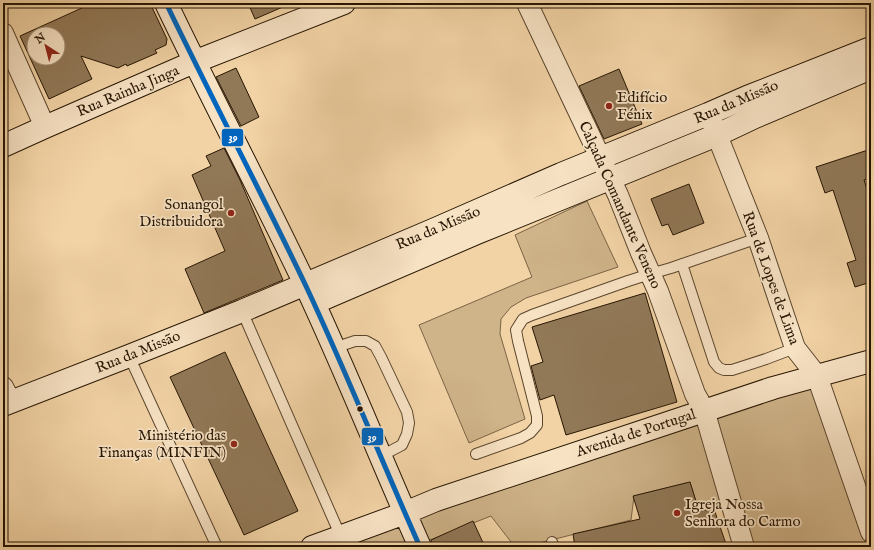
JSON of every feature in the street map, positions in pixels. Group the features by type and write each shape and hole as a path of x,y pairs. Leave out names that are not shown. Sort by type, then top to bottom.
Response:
{"main road":[{"path":"166,3 309,294 420,547"},
{"name":"Rua Rainha Jinga","path":"3,146 194,62 344,3"},
{"name":"Rua da Missão","path":"309,294 600,158 747,97 871,48"},
{"name":"Rua da Missão","path":"6,398 129,356 242,311 309,294 476,233 717,135 755,117 871,68"},
{"name":"Avenida de Portugal","path":"312,547 436,500 704,410 773,388 871,360"}],"street":[{"name":"Calçada Comandante Veneno","path":"528,3 618,195 658,291 696,394 704,410 744,547"},
{"path":"3,33 8,56 45,127"},
{"name":"Rua de Lopes de Lima","path":"708,114 758,238 795,348 817,376 871,532"}],"lane":[{"path":"476,454 521,438 530,433 537,425 537,416 516,330 523,319 758,238"},
{"path":"682,264 714,362 719,368 724,370 732,370 795,348"},
{"path":"242,311 341,537"},
{"path":"334,348 355,341 366,341 375,346 407,412 409,422 408,434 402,445 381,456"},
{"path":"129,356 217,547"}],"shaded area":[{"path":"587,201 618,267 526,298 511,307 501,319 500,334 525,419 469,443 419,325 532,277 515,235"},
{"path":"817,376 871,533 871,547 744,547 730,500 714,509 699,511 690,482 634,496 631,520 523,547 515,547 491,516 412,547 310,547"}],"building":[{"path":"82,3 150,3 167,39 166,45 155,50 157,53 127,66 126,64 118,68 81,56 92,79 49,99 34,66 66,66 66,26 42,26 84,7"},
{"path":"248,3 292,3 255,19"},
{"path":"26,33 26,49 20,36"},
{"path":"236,68 259,117 241,126 216,77"},
{"name":"Edifício Fénix","path":"619,69 642,124 604,139 579,86"},
{"name":"Sonangol Distribuidora","path":"224,148 240,180 283,280 204,313 185,269 225,251 192,175 211,166 206,156"},
{"path":"871,149 871,178 864,180 871,201 871,282 855,287 847,263 856,260 833,190 825,193 816,167"},
{"path":"689,184 704,223 673,235 668,224 662,226 651,199"},
{"path":"645,293 677,402 566,435 554,395 540,400 531,366 543,362 532,327"},
{"name":"Ministério das Finanças (MINFIN)","path":"225,352 298,511 244,535 170,377"},
{"name":"Igreja Nossa Senhora do Carmo","path":"690,482 699,511 714,509 727,547 575,547 573,534 640,519 633,496"},
{"path":"473,521 485,547 432,547 431,540"}],"transit line":[{"name":"39","path":"166,3 305,284 420,547"}],"place":[{"name":"Edifício Fénix","path":"609,106"},
{"name":"Sonangol Distribuidora","path":"231,213"},
{"name":"Ministério das Finanças (MINFIN)","path":"234,444"},
{"name":"Igreja Nossa Senhora do Carmo","path":"677,513"}]}
